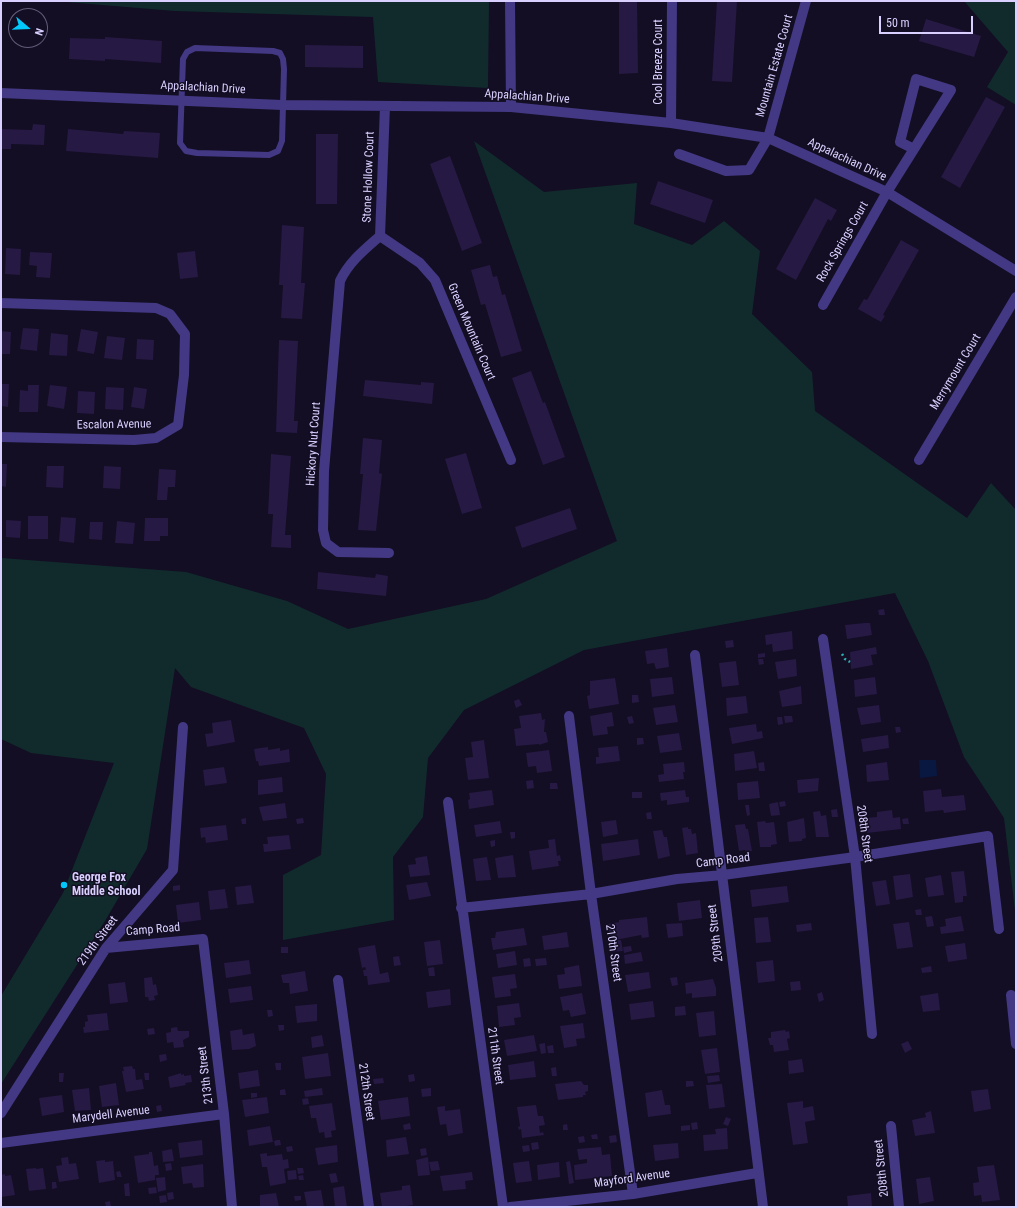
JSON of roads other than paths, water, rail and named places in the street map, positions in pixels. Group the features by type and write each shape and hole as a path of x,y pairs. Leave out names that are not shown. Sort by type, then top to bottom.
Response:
{"street":[{"path":"510,1 511,107"},
{"name":"Cool Breeze Court","path":"671,123 672,1"},
{"name":"Mountain Estate Court","path":"679,154 726,171 749,170 768,138 806,1"},
{"name":"Rock Springs Court","path":"823,305 886,192 914,149 951,90 916,79 900,142 914,149"},
{"name":"Appalachian Drive","path":"1,93 182,99 282,105 511,107 671,123 768,138 886,192 1016,271"},
{"name":"Stone Hollow Court","path":"340,281 345,270 354,258 380,236 385,106"},
{"name":"Green Mountain Court","path":"380,236 420,263 435,280 511,460"},
{"name":"Hickory Nut Court","path":"340,281 324,471 323,530 326,543 338,552 389,554"},
{"name":"Merrymount Court","path":"919,460 1016,297"},
{"name":"Escalon Avenue","path":"1,303 156,308 170,314 185,334 184,375 178,425 156,438 134,440 1,437"},
{"name":"208th Street","path":"823,639 855,857 872,1034"},
{"name":"209th Street","path":"695,655 723,875 757,1173 763,1207"},
{"name":"210th Street","path":"569,716 591,894 633,1194"},
{"name":"219th Street","path":"1,1114 106,948 173,870 184,727"},
{"name":"211th Street","path":"448,802 461,908 503,1207"},
{"name":"Camp Road","path":"461,908 591,894 677,879 723,875 855,857 988,836 999,929"},
{"name":"Camp Road","path":"106,948 203,939"},
{"name":"213th Street","path":"203,939 224,1114 232,1207"},
{"name":"212th Street","path":"338,980 369,1207"},
{"path":"1010,995 1016,1044"},
{"name":"Marydell Avenue","path":"1,1143 224,1114"},
{"name":"208th Street","path":"891,1126 899,1207"},
{"name":"Mayford Avenue","path":"510,1207 633,1194 757,1173"}],"lane":[{"path":"195,48 273,51 280,53 283,60 282,141 278,151 269,155 197,153 186,151 180,143 182,99 183,59 187,52 195,48"}],"water":[{"path":"919,760 936,760 937,776 920,778"}],"place":[{"name":"George Fox Middle School","path":"64,885"}]}
